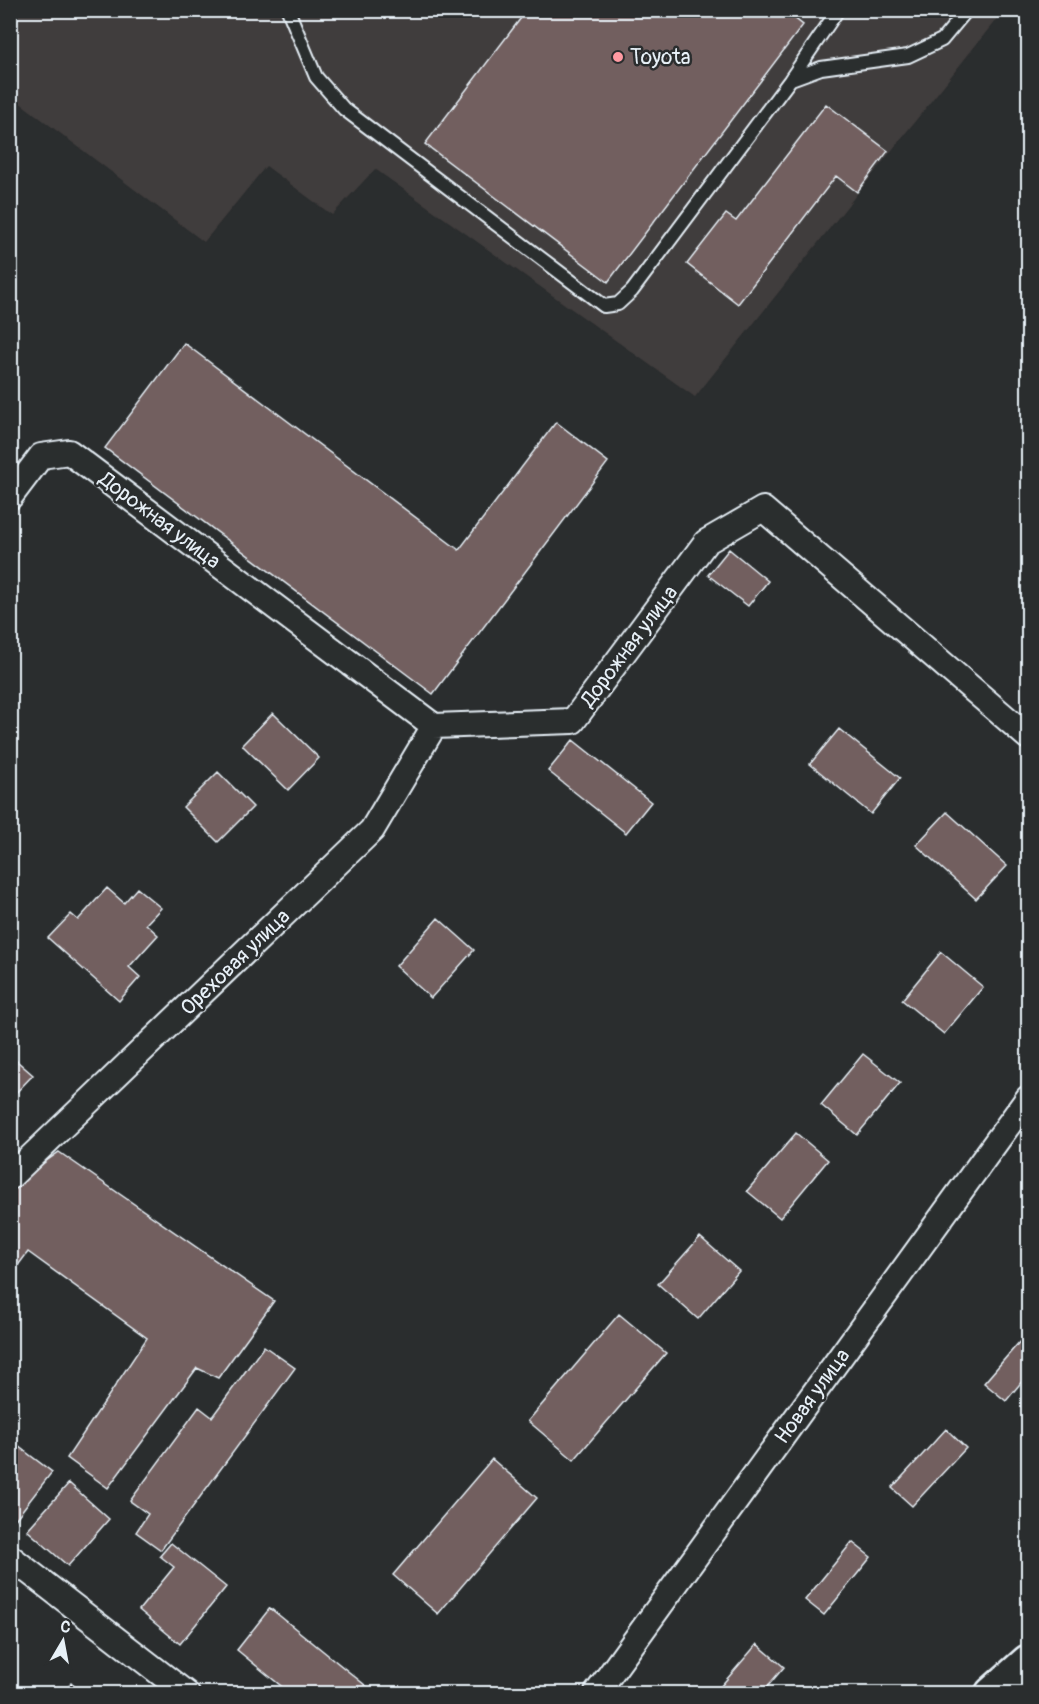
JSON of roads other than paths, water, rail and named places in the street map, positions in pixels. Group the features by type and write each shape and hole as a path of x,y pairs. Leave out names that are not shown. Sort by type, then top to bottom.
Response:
{"street":[{"name":"Дорожная улица","path":"10,497 41,456 69,452 434,726 573,721 706,542 763,509 1029,737"},
{"name":"Ореховая улица","path":"10,1177 372,830 434,726"},
{"name":"Новая улица","path":"596,1694 1029,1098"},
{"path":"11,1559 187,1694"},
{"path":"992,1694 1029,1662"}],"lane":[{"path":"288,10 316,78 344,109 604,306 618,304 633,291 790,80 838,10"},
{"path":"790,80 820,68 908,56 942,40 967,10"}],"place":[{"name":"Toyota","path":"618,57"}]}
